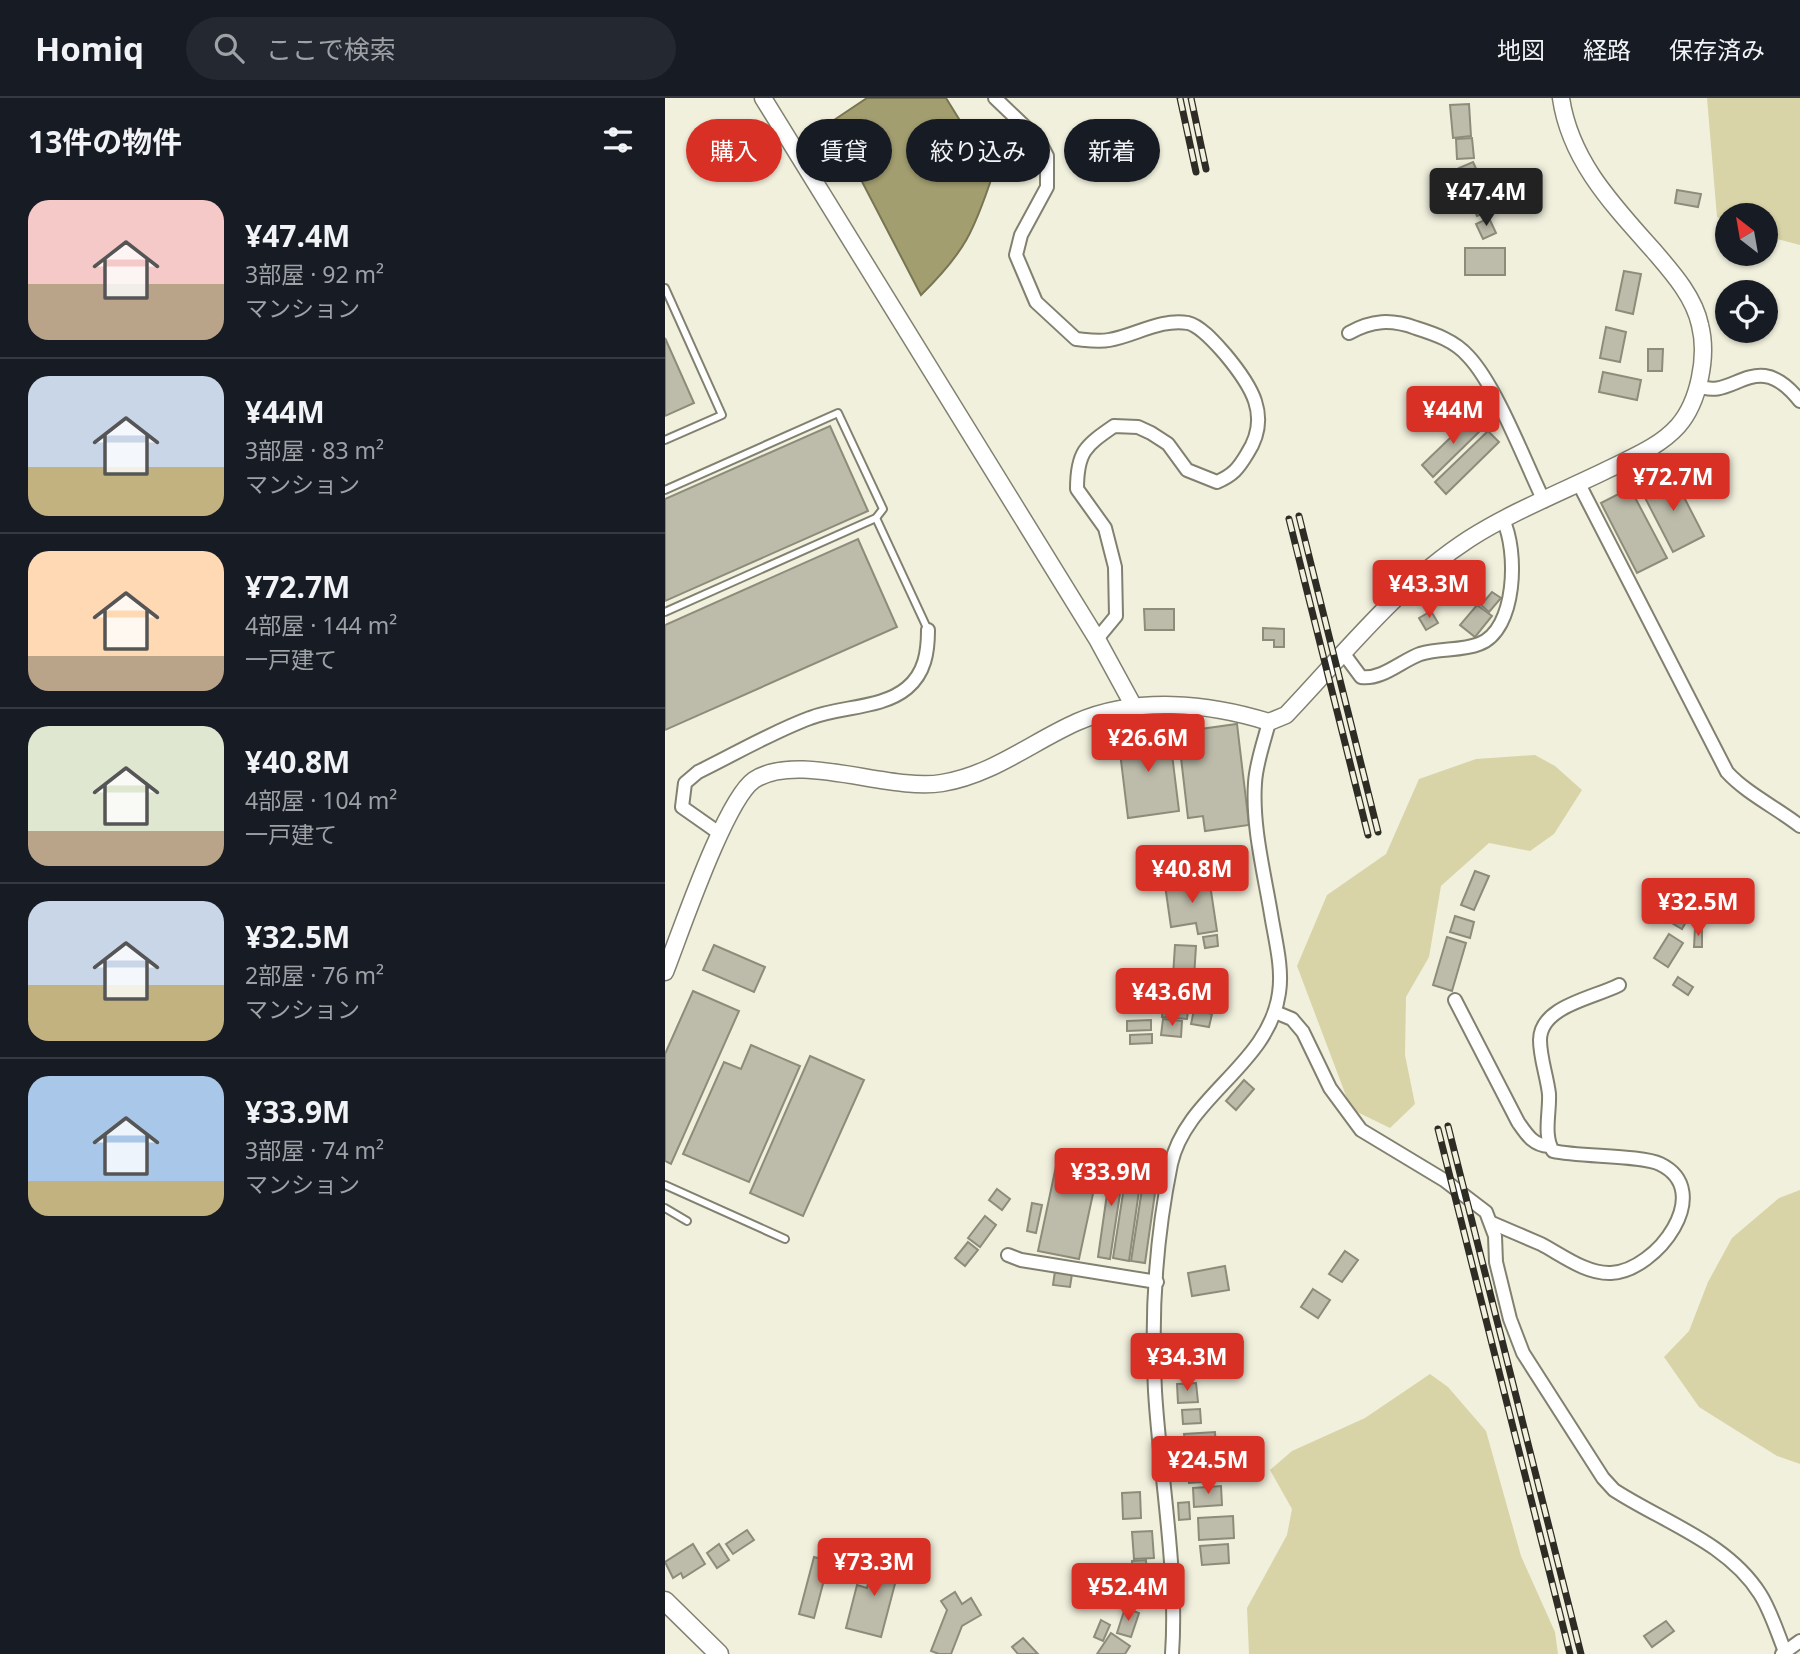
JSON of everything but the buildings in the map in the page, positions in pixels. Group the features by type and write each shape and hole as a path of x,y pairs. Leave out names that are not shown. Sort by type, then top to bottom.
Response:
{"main road":[{"path":"665,1601 719,1654"}],"street":[{"path":"763,98 1097,639 1133,705"},
{"path":"995,98 1038,139 1048,163 1047,187 1021,235 1016,255 1036,302 1076,339 1108,340 1164,324 1189,323 1215,342 1231,362 1251,390 1260,419 1258,437 1235,474 1217,482 1187,470 1168,444 1138,427 1114,426 1086,447 1080,455 1077,489 1105,528 1115,568 1116,616 1097,639"},
{"path":"665,972 719,833 751,782 770,771 794,770 917,784 941,783 992,767 1078,722 1133,705 1236,712 1269,722 1286,715 1416,578 1471,538 1656,446 1678,426 1697,385 1702,351 1697,313 1672,272 1613,204 1583,162 1565,121 1561,98"},
{"path":"1349,333 1377,321 1402,323 1438,336 1468,356 1493,397 1543,500"},
{"path":"1697,385 1705,389 1716,388 1759,375 1781,381 1800,401"},
{"path":"1579,484 1727,772 1736,782 1770,802 1800,825"},
{"path":"1343,654 1361,677 1372,678 1421,654 1439,648 1479,645 1491,638 1508,604 1511,589 1509,536 1503,520"},
{"path":"719,833 682,807 685,783 698,772 811,718 895,697 909,687 922,670 928,650 928,630"},
{"path":"1172,1654 1172,1601 1155,1391 1153,1313 1168,1180 1178,1143 1191,1121 1253,1052 1275,1012 1279,973 1257,829 1254,786 1269,722"},
{"path":"1492,1223 1588,1268 1609,1273 1644,1263 1659,1250 1682,1208 1683,1193 1674,1173 1658,1163 1575,1156 1553,1151 1549,1146 1548,1091 1540,1039 1543,1025 1562,1007 1597,997 1619,985"},
{"path":"1455,1000 1518,1122 1530,1139 1539,1145 1549,1146"},
{"path":"1275,1012 1292,1019 1303,1032 1330,1088 1361,1130 1444,1180 1486,1212 1492,1223 1499,1276 1523,1353 1603,1478 1614,1490 1705,1542 1736,1566 1763,1597 1784,1653 1800,1641"},
{"path":"1008,1255 1021,1260 1157,1282"}],"lane":[{"path":"665,288 722,415 665,440"},
{"path":"665,490 838,413 883,509 876,518 665,612"},
{"path":"876,518 928,630"},
{"path":"665,1185 785,1238"},
{"path":"665,1208 687,1221"}],"shaded area":[{"path":"867,98 946,98 959,119 906,119 906,182 990,182 966,240 948,266 921,295 862,182 892,182 892,119 836,119"},
{"path":"1707,98 1800,98 1800,245 1778,239 1778,203 1716,203"},
{"path":"1535,755 1555,766 1582,790 1554,834 1530,851 1489,843 1441,886 1429,957 1406,997 1405,1055 1415,1104 1390,1128 1351,1109 1297,966 1327,895 1386,854 1419,779 1476,759"},
{"path":"1800,1190 1800,1464 1777,1456 1699,1407 1664,1357 1689,1331 1708,1282 1732,1238 1779,1198"},
{"path":"1430,1374 1448,1387 1486,1431 1521,1556 1555,1632 1558,1654 1249,1654 1247,1608 1287,1535 1292,1509 1270,1470 1292,1451 1365,1418"}],"railway":[{"path":"1180,98 1196,172"},
{"path":"1191,98 1206,169"},
{"path":"1299,516 1378,832"},
{"path":"1289,519 1368,835"},
{"path":"1448,1126 1581,1654"},
{"path":"1438,1129 1570,1654"}]}
